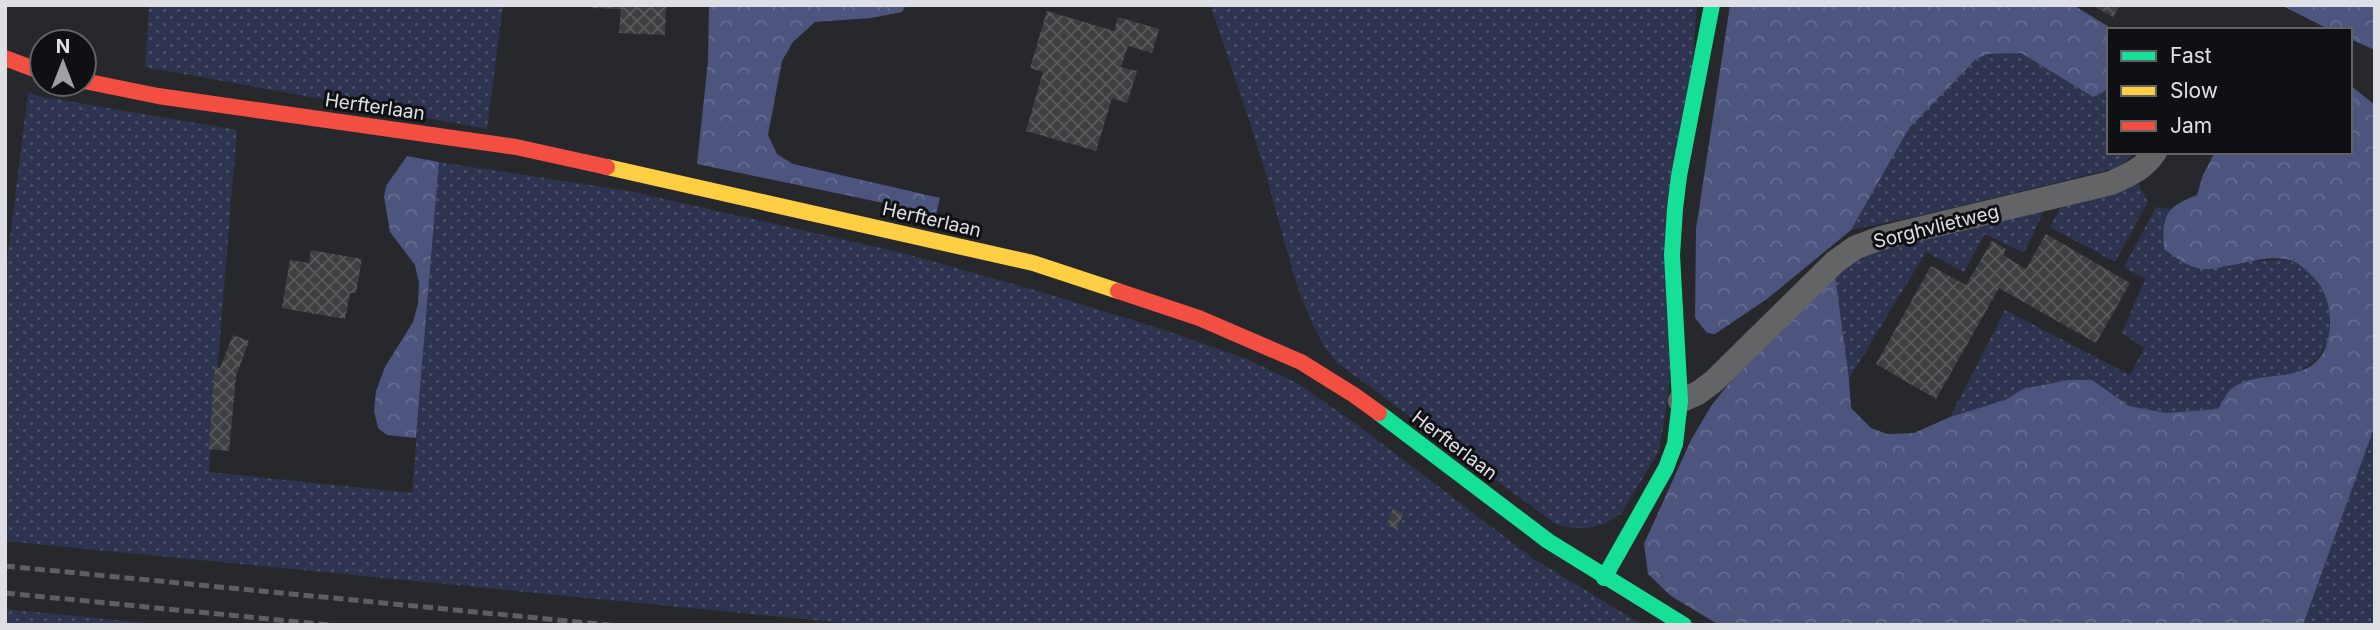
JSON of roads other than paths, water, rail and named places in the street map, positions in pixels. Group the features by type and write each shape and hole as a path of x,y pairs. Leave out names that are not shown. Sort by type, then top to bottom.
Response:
{"street":[{"path":"1604,578 1666,468 1675,444 1680,401 1672,255 1675,209 1712,5"},
{"path":"5,58 28,67"},
{"name":"Herfterlaan","path":"98,84 172,98 516,147 1033,263 1199,318 1301,362 1354,395 1548,541 1684,625"}],"lane":[{"name":"Sorghvlietweg","path":"1680,401 1698,393 1714,381 1836,262 1856,247 1881,238 2111,183 2136,172 2154,154"}],"railway":[{"path":"5,566 609,625"},
{"path":"5,593 330,625"}]}
